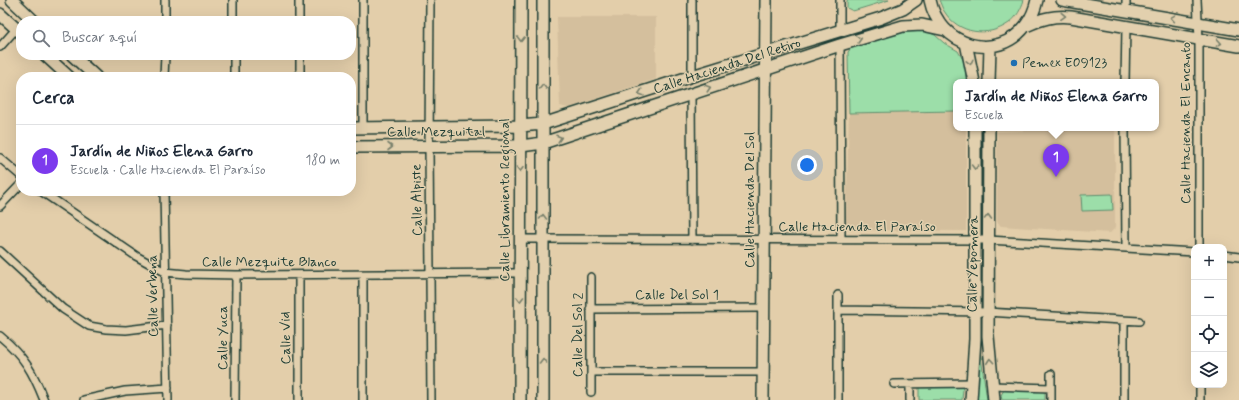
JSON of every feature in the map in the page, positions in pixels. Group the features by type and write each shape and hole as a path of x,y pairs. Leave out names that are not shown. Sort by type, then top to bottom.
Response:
{"street":[{"path":"12,0 29,16"},
{"path":"165,16 166,0"},
{"path":"233,0 233,16"},
{"path":"299,0 299,16"},
{"path":"363,0 363,128"},
{"name":"Calle Alpiste","path":"430,0 429,147 431,400"},
{"name":"Calle Libramiento Regional","path":"520,400 521,0"},
{"path":"543,0 543,400"},
{"path":"692,0 692,76"},
{"name":"Calle Hacienda Del Sol","path":"763,400 766,0"},
{"path":"840,0 840,30"},
{"name":"Calle Hacienda Del Retiro","path":"520,126 543,124 888,15 903,9 916,0"},
{"path":"930,0 937,20 945,30 954,38 978,46 990,46 1003,42 1016,35 1026,26 1034,13 1037,0"},
{"path":"1062,0 1126,5 1199,23 1239,30"},
{"name":"Calle Hacienda El Encanto","path":"1197,0 1199,23 1199,244"},
{"path":"0,14 16,28"},
{"path":"1026,26 1039,20 1060,16 1239,46"},
{"name":"Calle Hacienda Del Retiro","path":"521,146 543,143 766,69 903,26 922,25 945,30"},
{"path":"1125,79 1126,26"},
{"path":"0,47 16,34"},
{"path":"966,43 973,79"},
{"path":"840,45 841,240"},
{"path":"989,79 990,46"},
{"path":"50,60 64,72"},
{"path":"77,60 91,72"},
{"path":"164,72 165,60"},
{"path":"234,60 234,72"},
{"path":"300,60 300,72"},
{"path":"691,94 692,240"},
{"name":"Calle Mezquital","path":"356,128 520,126"},
{"name":"Calle Yepomera","path":"971,400 975,339 975,131"},
{"name":"Calle Yepomera","path":"989,131 987,312 994,400"},
{"path":"1125,131 1126,248"},
{"name":"Calle Mezquital","path":"356,147 521,146"},
{"path":"0,158 16,172"},
{"path":"0,206 16,189"},
{"name":"Calle Mezquite Blanco","path":"48,196 136,256 165,272 236,275 520,274"},
{"name":"Calle Verbena","path":"164,196 168,400"},
{"name":"Calle Hacienda El Paraíso","path":"520,239 988,240 1191,252"},
{"path":"0,251 63,309 89,326 126,330 167,325"},
{"path":"1227,255 1239,257"},
{"name":"Calle Yuca","path":"235,400 236,275"},
{"name":"Calle Vid","path":"299,275 299,400"},
{"path":"363,275 363,400"},
{"name":"Calle Del Sol 2","path":"591,277 591,392"},
{"path":"838,295 838,400"},
{"name":"Calle Del Sol 1","path":"590,309 764,308"},
{"path":"838,310 987,312 1139,321"},
{"path":"1124,321 1124,400"},
{"path":"0,336 20,354 29,367 44,400"},
{"path":"591,372 763,372"},
{"path":"1051,374 1051,400"},
{"path":"894,384 972,383"},
{"path":"910,384 910,400"},
{"path":"992,386 1051,388"},
{"path":"84,400 125,392 168,388"},
{"path":"1200,388 1200,400"}],"shaded area":[{"path":"557,17 656,17 656,79 568,108 560,106"},
{"path":"953,111 953,131 966,131 966,231 849,230 846,227 849,113"},
{"path":"1115,131 1115,228 1110,233 1001,226 997,222 997,132"}],"green space":[{"path":"847,0 889,0 853,11 847,8"},
{"path":"939,0 1024,0 1022,7 1009,23 1001,28 983,32 965,29 957,25 944,11"},
{"path":"921,29 935,35 944,43 958,51 966,65 966,79 953,79 953,111 849,113 848,52 851,48 903,31"},
{"path":"1112,194 1113,210 1082,211 1081,195"},
{"path":"980,350 987,400 975,400"},
{"path":"919,387 962,387 962,400 919,400"},
{"path":"1004,390 1045,390 1045,400 1002,400 1001,395"}],"place":[{"name":"Pemex E09123","path":"1014,63"},
{"name":"Jardín de Niños Elena Garro","path":"1056,177"}]}
